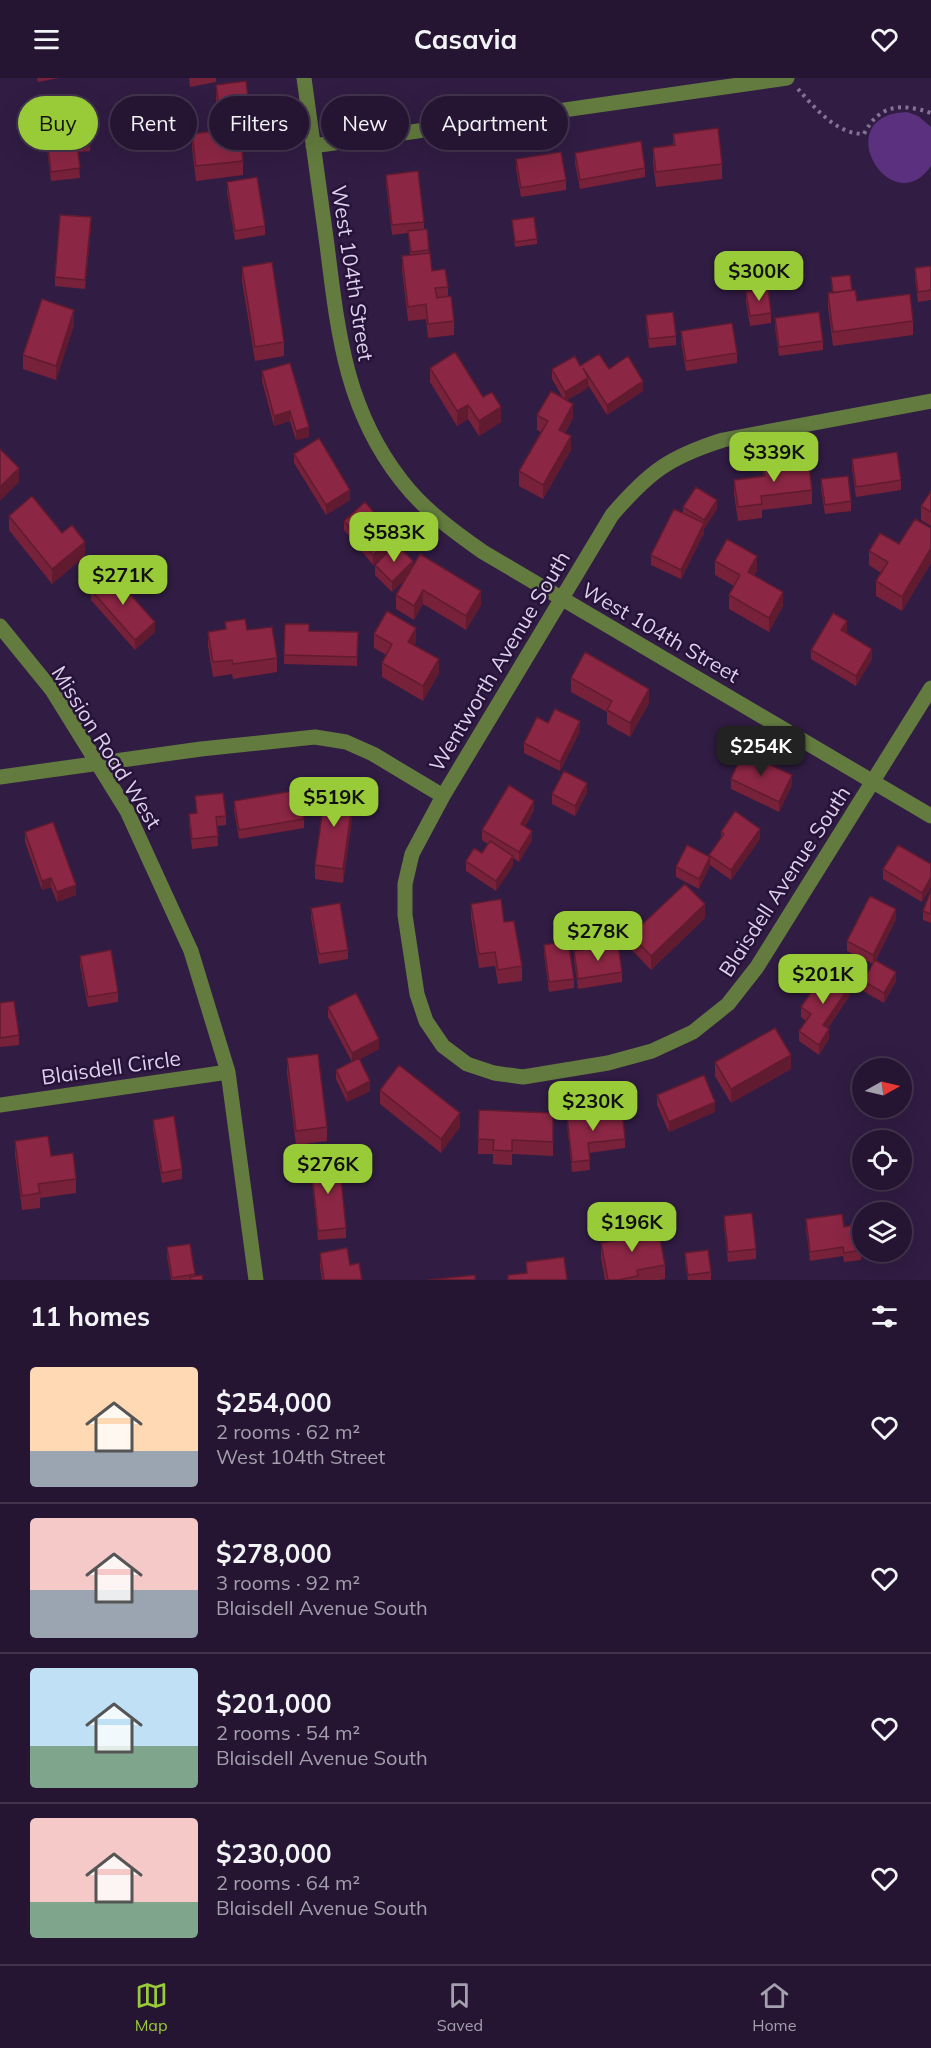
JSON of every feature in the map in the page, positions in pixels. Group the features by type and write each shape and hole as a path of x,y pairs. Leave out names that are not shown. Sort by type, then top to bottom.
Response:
{"street":[{"name":"West 104th Street","path":"304,78 338,332 350,384 372,435 401,481 439,520 483,552 931,816"},
{"path":"313,146 787,78"},
{"name":"Wentworth Avenue South","path":"0,777 315,737 346,742 373,754 442,796 612,515 634,489 659,466 690,450 723,440 931,401"},
{"name":"Mission Road West","path":"0,626 52,690 127,812 191,951 228,1072 256,1280"},
{"name":"Blaisdell Avenue South","path":"442,796 412,854 405,884 405,915 417,994 426,1021 443,1046 467,1064 494,1073 523,1077 608,1063 652,1051 693,1032 728,1004 757,967 931,688"},
{"name":"Blaisdell Circle","path":"0,1105 228,1072"}],"path":[{"path":"787,78 822,114 839,128 855,134 864,134 870,121 894,107 911,106 931,113"}],"shaded area":[{"path":"907,112 918,116 931,127 931,166 915,180 899,182 884,175 874,162 868,146 871,130 883,118"}],"building":[{"path":"246,81 248,96 217,96 216,85"},
{"path":"718,128 722,164 656,172 653,148 675,145 673,134"},
{"path":"209,132 209,150 242,150 243,161 196,166 194,150 197,150 197,133"},
{"path":"641,141 645,168 580,180 575,153"},
{"path":"48,150 78,150 80,168 51,172"},
{"path":"561,152 566,180 521,188 516,159"},
{"path":"418,171 424,222 392,225 386,175"},
{"path":"257,177 265,226 235,231 227,182"},
{"path":"60,215 91,217 85,280 55,277"},
{"path":"534,217 537,239 515,242 512,220"},
{"path":"427,229 429,250 411,252 408,231"},
{"path":"430,253 432,271 445,269 448,287 435,288 437,298 451,296 454,321 428,324 426,304 408,307 402,256"},
{"path":"272,262 284,342 255,347 242,267"},
{"path":"931,266 931,290 918,292 915,268"},
{"path":"850,275 852,290 833,293 831,277"},
{"path":"768,289 771,313 750,316 746,292"},
{"path":"855,290 857,301 910,294 913,321 833,332 828,293"},
{"path":"42,299 74,310 56,366 23,355"},
{"path":"673,312 676,336 649,339 646,315"},
{"path":"819,312 823,341 779,347 775,318"},
{"path":"732,323 737,353 686,361 681,331"},
{"path":"455,352 483,397 492,392 501,407 479,421 468,405 457,411 430,368"},
{"path":"599,354 609,369 628,356 643,381 607,405 583,368 588,378 565,392 552,369 575,356 580,366"},
{"path":"290,363 309,427 296,431 290,411 274,416 262,371"},
{"path":"551,391 573,404 559,430 571,436 543,485 519,471 548,421 537,415"},
{"path":"319,438 350,490 326,505 294,454"},
{"path":"0,449 19,468 0,487"},
{"path":"897,452 901,480 856,487 852,459"},
{"path":"808,460 812,490 761,496 762,504 738,507 734,480 765,476 763,466"},
{"path":"848,476 851,501 825,505 821,479"},
{"path":"696,487 717,500 704,520 683,507"},
{"path":"931,491 931,512 921,506"},
{"path":"32,496 62,533 72,525 85,542 52,569 9,516"},
{"path":"365,502 394,536 373,555 344,521"},
{"path":"674,509 704,523 681,570 651,555"},
{"path":"915,519 931,528 931,548 902,597 876,581 888,562 869,551 880,533 899,544"},
{"path":"727,539 757,556 748,572 783,592 769,618 729,595 740,575 715,561"},
{"path":"396,544 413,561 392,582 375,565"},
{"path":"420,554 481,591 466,616 423,590 414,606 396,595"},
{"path":"111,573 155,622 135,640 91,590"},
{"path":"387,611 416,628 408,642 439,659 423,686 382,663 392,644 374,634"},
{"path":"833,613 847,621 841,630 872,649 856,676 811,650"},
{"path":"245,619 247,630 272,627 277,658 233,664 232,660 213,662 208,632 226,629 225,622"},
{"path":"285,624 309,624 309,631 358,632 357,657 284,655"},
{"path":"585,652 649,689 630,723 607,710 612,701 571,678"},
{"path":"555,709 580,721 560,762 524,743 537,717 548,723"},
{"path":"743,752 792,775 779,802 731,779"},
{"path":"564,771 587,783 575,806 552,794"},
{"path":"509,785 534,801 521,824 532,831 519,852 482,830"},
{"path":"326,787 354,791 343,869 315,865"},
{"path":"299,790 304,819 239,830 234,801"},
{"path":"223,793 226,816 216,817 218,836 192,839 189,814 197,813 195,796"},
{"path":"735,811 760,829 731,870 709,855 724,834 721,832"},
{"path":"53,822 76,885 57,892 51,878 42,881 25,832"},
{"path":"490,841 513,856 496,881 466,861 474,848 482,853"},
{"path":"687,845 710,857 699,879 676,867"},
{"path":"898,845 931,864 931,877 922,893 883,869"},
{"path":"685,884 705,904 651,956 631,935"},
{"path":"931,890 931,914 923,911"},
{"path":"870,896 896,909 873,955 847,941"},
{"path":"501,899 504,922 514,921 522,966 498,970 495,952 479,954 471,904"},
{"path":"340,903 348,950 319,954 311,908"},
{"path":"568,941 574,979 549,982 544,945"},
{"path":"618,944 622,972 578,979 574,951"},
{"path":"111,950 118,992 88,997 80,956"},
{"path":"875,960 896,972 884,993 863,981"},
{"path":"827,969 850,986 823,1025 829,1029 819,1045 799,1031 811,1014 801,1007"},
{"path":"356,993 379,1039 352,1053 328,1007"},
{"path":"14,1001 19,1035 0,1038 0,1003"},
{"path":"775,1028 791,1055 731,1089 715,1062"},
{"path":"318,1054 327,1127 296,1131 287,1058"},
{"path":"359,1058 370,1081 347,1093 336,1070"},
{"path":"399,1065 460,1113 441,1139 380,1090"},
{"path":"704,1075 715,1102 669,1122 657,1095"},
{"path":"479,1110 553,1113 553,1142 512,1140 512,1151 493,1150 494,1140 478,1139"},
{"path":"622,1110 625,1139 588,1143 590,1160 572,1162 567,1116"},
{"path":"174,1116 182,1169 162,1173 153,1120"},
{"path":"48,1136 51,1156 73,1153 76,1179 38,1184 40,1193 22,1196 15,1141"},
{"path":"339,1159 346,1228 318,1231 311,1162"},
{"path":"752,1213 756,1249 728,1252 724,1216"},
{"path":"842,1214 844,1227 852,1225 852,1252 844,1253 843,1247 810,1252 806,1219"},
{"path":"649,1224 651,1236 659,1234 665,1265 637,1270 638,1276 608,1280 601,1243 623,1239 621,1230"},
{"path":"190,1244 195,1274 172,1278 167,1247"},
{"path":"347,1248 350,1265 359,1263 362,1280 324,1280 320,1253"},
{"path":"708,1250 711,1272 688,1275 685,1253"},
{"path":"564,1257 567,1280 508,1280 508,1275 527,1273 526,1262"},
{"path":"202,1275 203,1280 190,1280 190,1277"},
{"path":"475,1275 475,1280 428,1280"}]}
